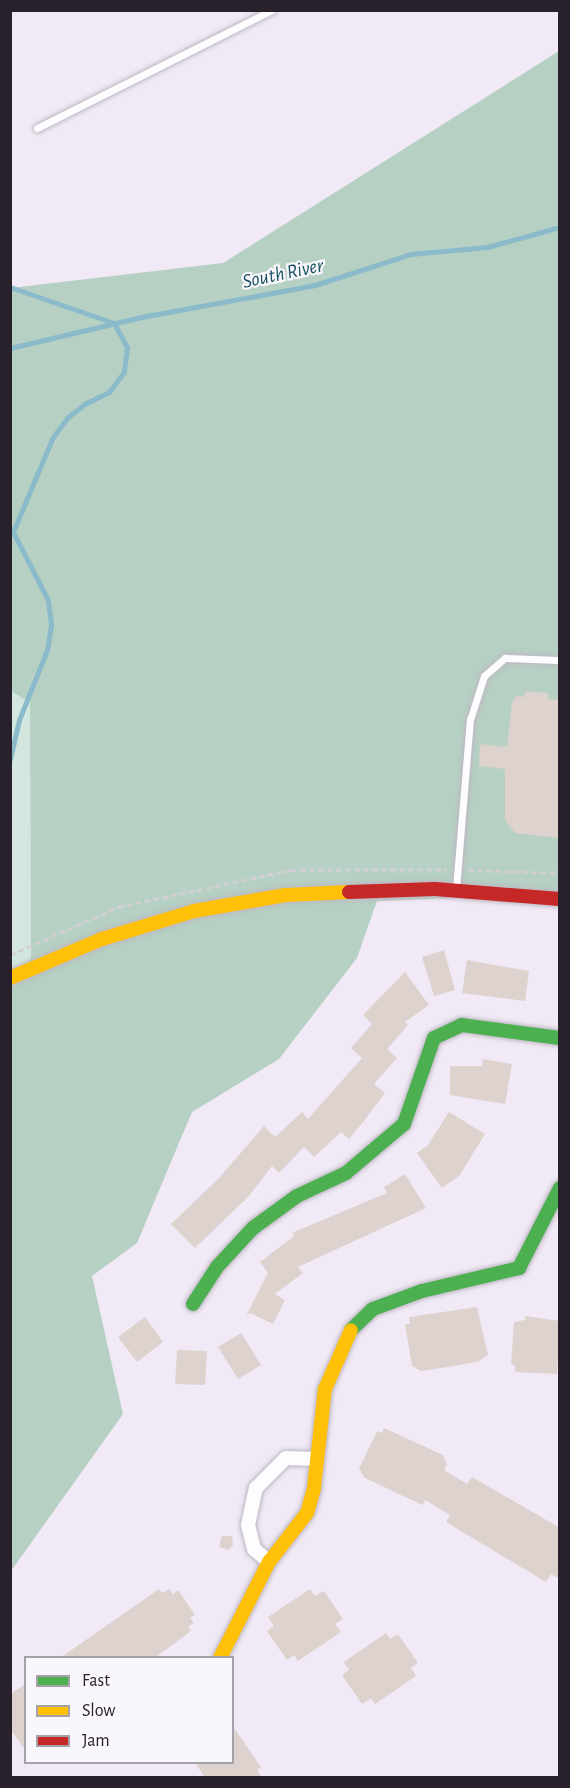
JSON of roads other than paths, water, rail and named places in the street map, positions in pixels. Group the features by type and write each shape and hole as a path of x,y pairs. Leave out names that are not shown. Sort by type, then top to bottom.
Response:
{"street":[{"path":"10,978 102,939 194,911 286,895 456,891 560,899"},
{"path":"194,1304 217,1267 253,1228 297,1196 346,1173 404,1124 434,1038 462,1025 560,1038"},
{"path":"221,1656 269,1562 307,1513 314,1488 315,1459 325,1389 346,1335 373,1309 383,1305 422,1291 519,1268 560,1188"},
{"path":"269,1562 254,1549 248,1525 256,1488 286,1458 315,1459"}],"lane":[{"path":"37,128 272,10"},
{"path":"456,891 470,720 484,676 505,658 560,660"}],"waterway":[{"name":"South River","path":"10,348 141,317 315,285 411,254 487,247 560,227"},
{"path":"10,287 114,323 127,347 124,372 109,392 86,403 67,418 52,439 13,532 48,600 51,625 47,650 19,720 10,759"}]}
